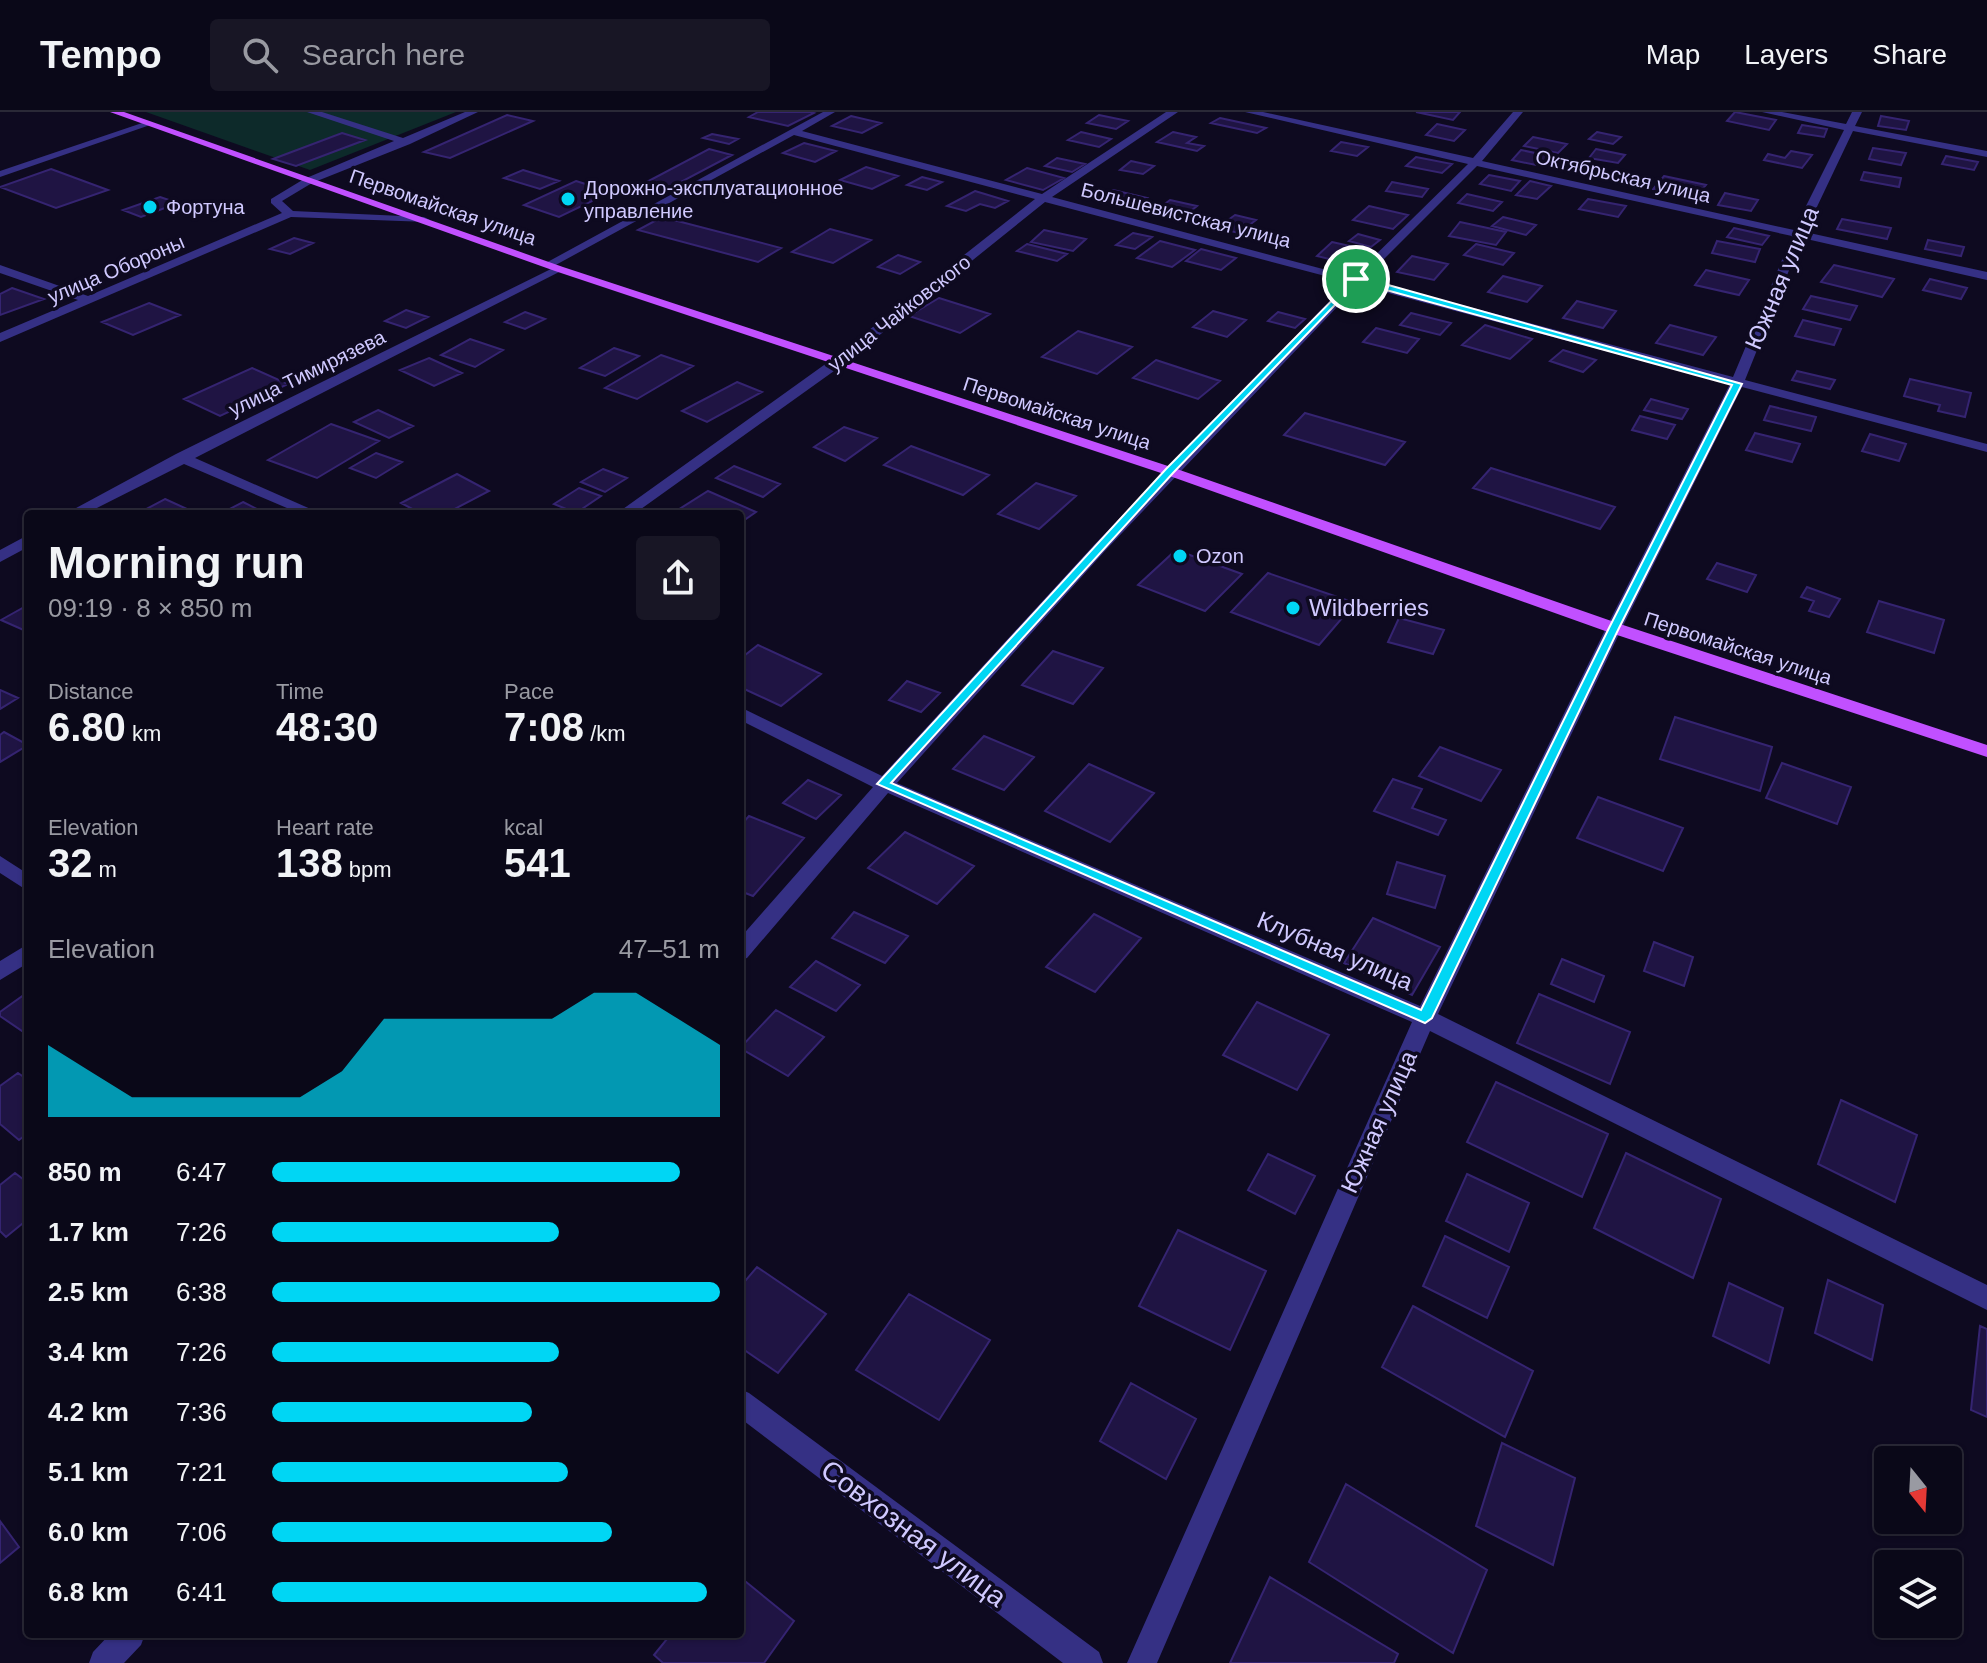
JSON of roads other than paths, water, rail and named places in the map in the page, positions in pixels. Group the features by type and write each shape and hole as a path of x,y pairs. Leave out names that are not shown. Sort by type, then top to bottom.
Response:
{"main road":[{"name":"Первомайская улица","path":"115,112 554,267 1169,471 1614,628 1987,751"}],"street":[{"path":"312,112 406,142"},
{"path":"290,214 275,201 308,181 473,112"},
{"name":"улица Тимирязева","path":"81,510 554,267 830,112"},
{"name":"улица Чайковского","path":"630,510 836,363 1042,199 1173,112"},
{"name":"Октябрьская улица","path":"1250,112 1987,276"},
{"path":"744,947 883,784 1169,471 1476,161 1518,112"},
{"path":"1767,112 1987,154"},
{"name":"Южная улица","path":"1142,1663 1425,1018 1614,628 1737,384 1798,234 1857,112"},
{"path":"0,174 148,124"},
{"name":"Большевистская улица","path":"793,132 1987,448"},
{"name":"улица Обороны","path":"0,338 290,214 424,220"},
{"path":"0,269 89,300"},
{"path":"181,457 305,510"},
{"path":"0,557 24,542"},
{"name":"Клубная улица","path":"744,715 883,784 1425,1018 1987,1298"},
{"path":"0,863 24,881"},
{"path":"0,972 24,955"},
{"name":"Совхозная улица","path":"744,1405 1088,1663"},
{"path":"104,1663 126,1638"}],"place":[{"name":"Дорожно-эксплуатационное управление","path":"568,199"},
{"name":"Фортуна","path":"150,207"},
{"name":"Ozon","path":"1180,556"},
{"name":"Wildberries","path":"1293,608"}]}
